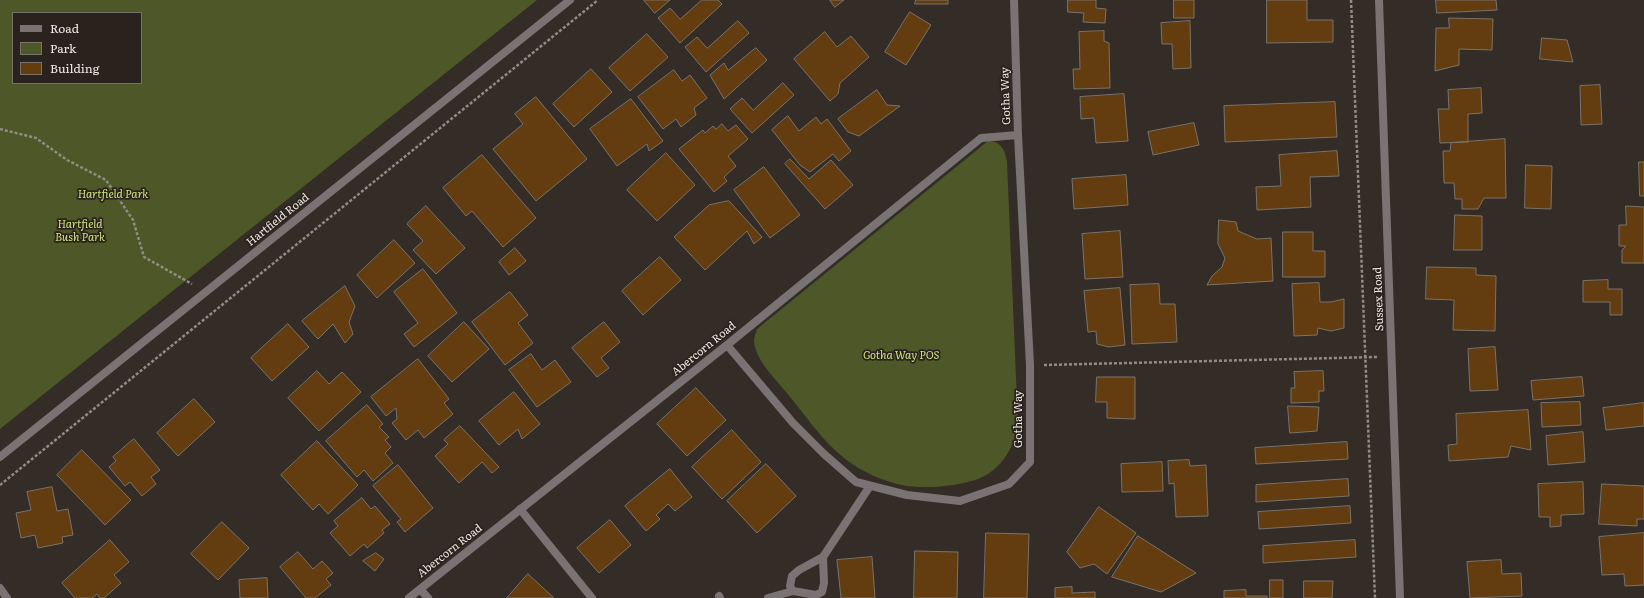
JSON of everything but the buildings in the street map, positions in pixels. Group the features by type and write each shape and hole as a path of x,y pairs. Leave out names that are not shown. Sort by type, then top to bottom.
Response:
{"street":[{"name":"Hartfield Road","path":"0,457 570,0"},
{"name":"Gotha Way","path":"727,345 793,423 824,454 856,482 907,495 960,501 1009,484 1030,462 1030,365 1018,135 1014,0"},
{"name":"Sussex Road","path":"1379,0 1400,598"},
{"name":"Abercorn Road","path":"409,598 727,345 981,138 1018,135"},
{"path":"793,591 790,586 792,576 799,570 823,557 870,486"},
{"path":"520,509 592,598"},
{"path":"768,598 793,591 816,595 822,592 824,583 823,557"},
{"path":"0,588 7,598"},
{"path":"420,589 428,598"},
{"path":"0,595 3,598"}],"path":[{"path":"0,485 598,0"},
{"path":"1351,0 1375,598"},
{"path":"0,128 36,138 67,160 106,180 133,220 144,257 196,287"},
{"path":"1030,365 1392,356"}],"green space":[{"name":"Hartfield Park","path":"0,0 537,0 0,429"},
{"name":"Gotha Way POS","path":"988,141 999,144 1002,147 1007,162 1018,426 1011,447 1004,459 994,470 980,478 958,484 934,487 896,484 867,473 857,467 846,460 827,442 771,375 762,362 755,348 755,336 757,329"}],"park label":[{"name":"Hartfield Bush Park","path":"80,231"}]}
